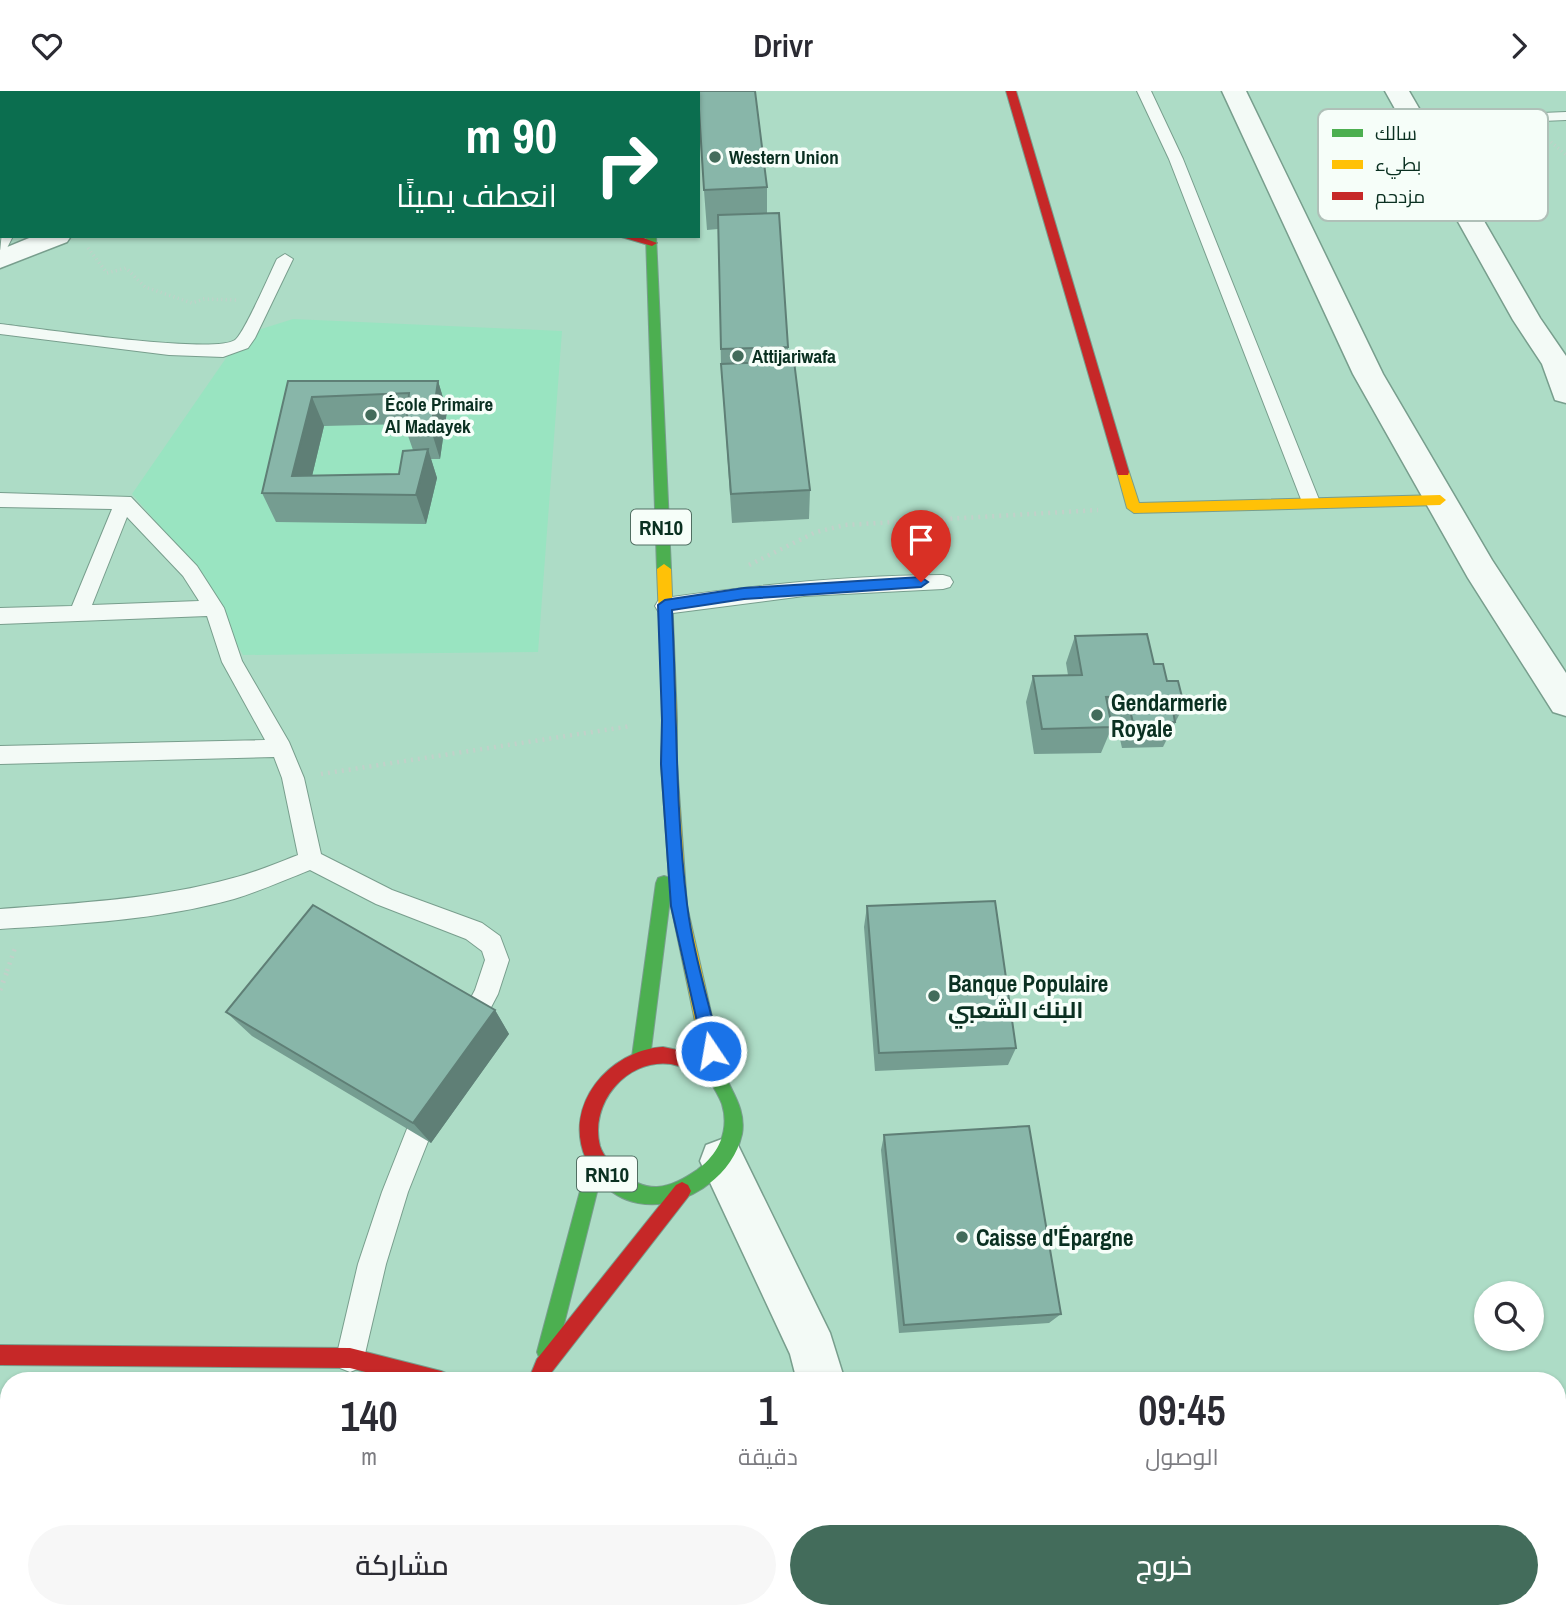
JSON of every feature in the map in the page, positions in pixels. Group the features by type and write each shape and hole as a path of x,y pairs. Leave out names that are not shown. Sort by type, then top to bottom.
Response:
{"main road":[{"path":"1011,91 1134,508 1440,500"},
{"name":"RN10","path":"652,240 670,720 669,764 679,906 716,1075"},
{"name":"RN10","path":"641,1057 673,818"},
{"name":"RN10","path":"662,1054 682,1055 701,1063 716,1075 729,1094 734,1116 731,1139 722,1161 700,1182 682,1191 657,1195 632,1192 611,1179 596,1160 588,1130 594,1099 614,1073 641,1057 662,1054"},
{"name":"RN10","path":"541,1372 596,1160"},
{"name":"RN10","path":"542,1372 682,1191"},
{"path":"0,1355 350,1358 405,1372"}],"street":[{"path":"1234,91 1368,374 1480,569 1566,702"},
{"path":"1397,91 1408,109"},
{"path":"1472,221 1527,320 1556,363 1566,393"},
{"path":"0,261 53,238"},
{"path":"722,1161 813,1350 819,1372"}],"lane":[{"path":"1144,91 1176,159 1311,502"},
{"path":"1548,117 1566,116"},
{"path":"0,329 156,348 223,351 242,344 247,338 285,259"},
{"path":"0,500 124,502 190,571 214,608 232,662 281,748 293,778 311,860"},
{"path":"79,613 124,502"},
{"path":"665,605 744,593 900,582 943,582"},
{"path":"0,616 214,608"},
{"path":"0,755 281,748"},
{"path":"0,919 76,915 227,890 311,860 384,897 474,930 492,944 497,960 486,994 453,1054"},
{"path":"350,1358 372,1264 395,1192 435,1090"}],"path":[{"path":"86,246 107,273 126,268 145,287 192,303 204,299 264,301"},
{"path":"738,571 816,532 845,525 1134,508"},
{"path":"293,778 670,720"},
{"path":"0,990 26,917"}],"shaded area":[{"name":"École Primaire Al Madayek","path":"293,319 562,331 538,652 243,655 195,567 132,494 242,335"}],"building":[{"path":"700,91 755,91 767,187 704,190"},
{"path":"779,213 788,347 721,349 718,215"},
{"path":"794,361 810,490 731,494 721,364"},
{"path":"288,381 438,381 431,430 406,430 409,393 312,397 292,476 399,474 403,451 428,449 416,495 262,493"},
{"path":"1147,634 1154,664 1163,664 1167,681 1178,681 1184,705 1172,705 1175,722 1133,723 1127,696 1106,697 1112,727 1042,729 1033,676 1082,675 1075,636"},
{"name":"Banque Populaire البنك الشعبي","path":"995,901 1016,1048 879,1053 867,906"},
{"path":"313,905 495,1010 413,1123 226,1012"},
{"name":"Caisse d'Épargne","path":"1029,1126 1061,1314 904,1325 884,1135"}],"traffic: fast":[{"path":"651,238 664,569"},
{"path":"641,1057 664,883"},
{"path":"607,1174 618,1185 633,1192 658,1196 694,1183 719,1162 732,1135 734,1119 729,1098 717,1078 704,1021"},
{"path":"547,1352 596,1160"}],"traffic: slow":[{"path":"1123,472 1134,508 1440,500"},
{"path":"664,569 670,720 669,764 679,906 704,1021"}],"traffic: jam":[{"path":"1011,91 1123,472"},
{"path":"631,238 652,243"},
{"path":"607,1174 592,1151 589,1118 601,1089 612,1077 624,1067 655,1056 672,1056 716,1075"},
{"path":"542,1372 682,1191"},
{"path":"0,1355 350,1358 405,1372"}],"place":[{"name":"Western Union","path":"715,157"},
{"name":"Attijariwafa","path":"738,356"},
{"name":"École Primaire Al Madayek","path":"371,415"},
{"name":"Gendarmerie Royale","path":"1097,715"},
{"name":"Banque Populaire البنك الشعبي","path":"934,996"},
{"name":"Caisse d'Épargne","path":"962,1237"}],"route":[{"path":"711,1051 679,906 669,764 670,720 665,605 744,593 921,582"}]}
